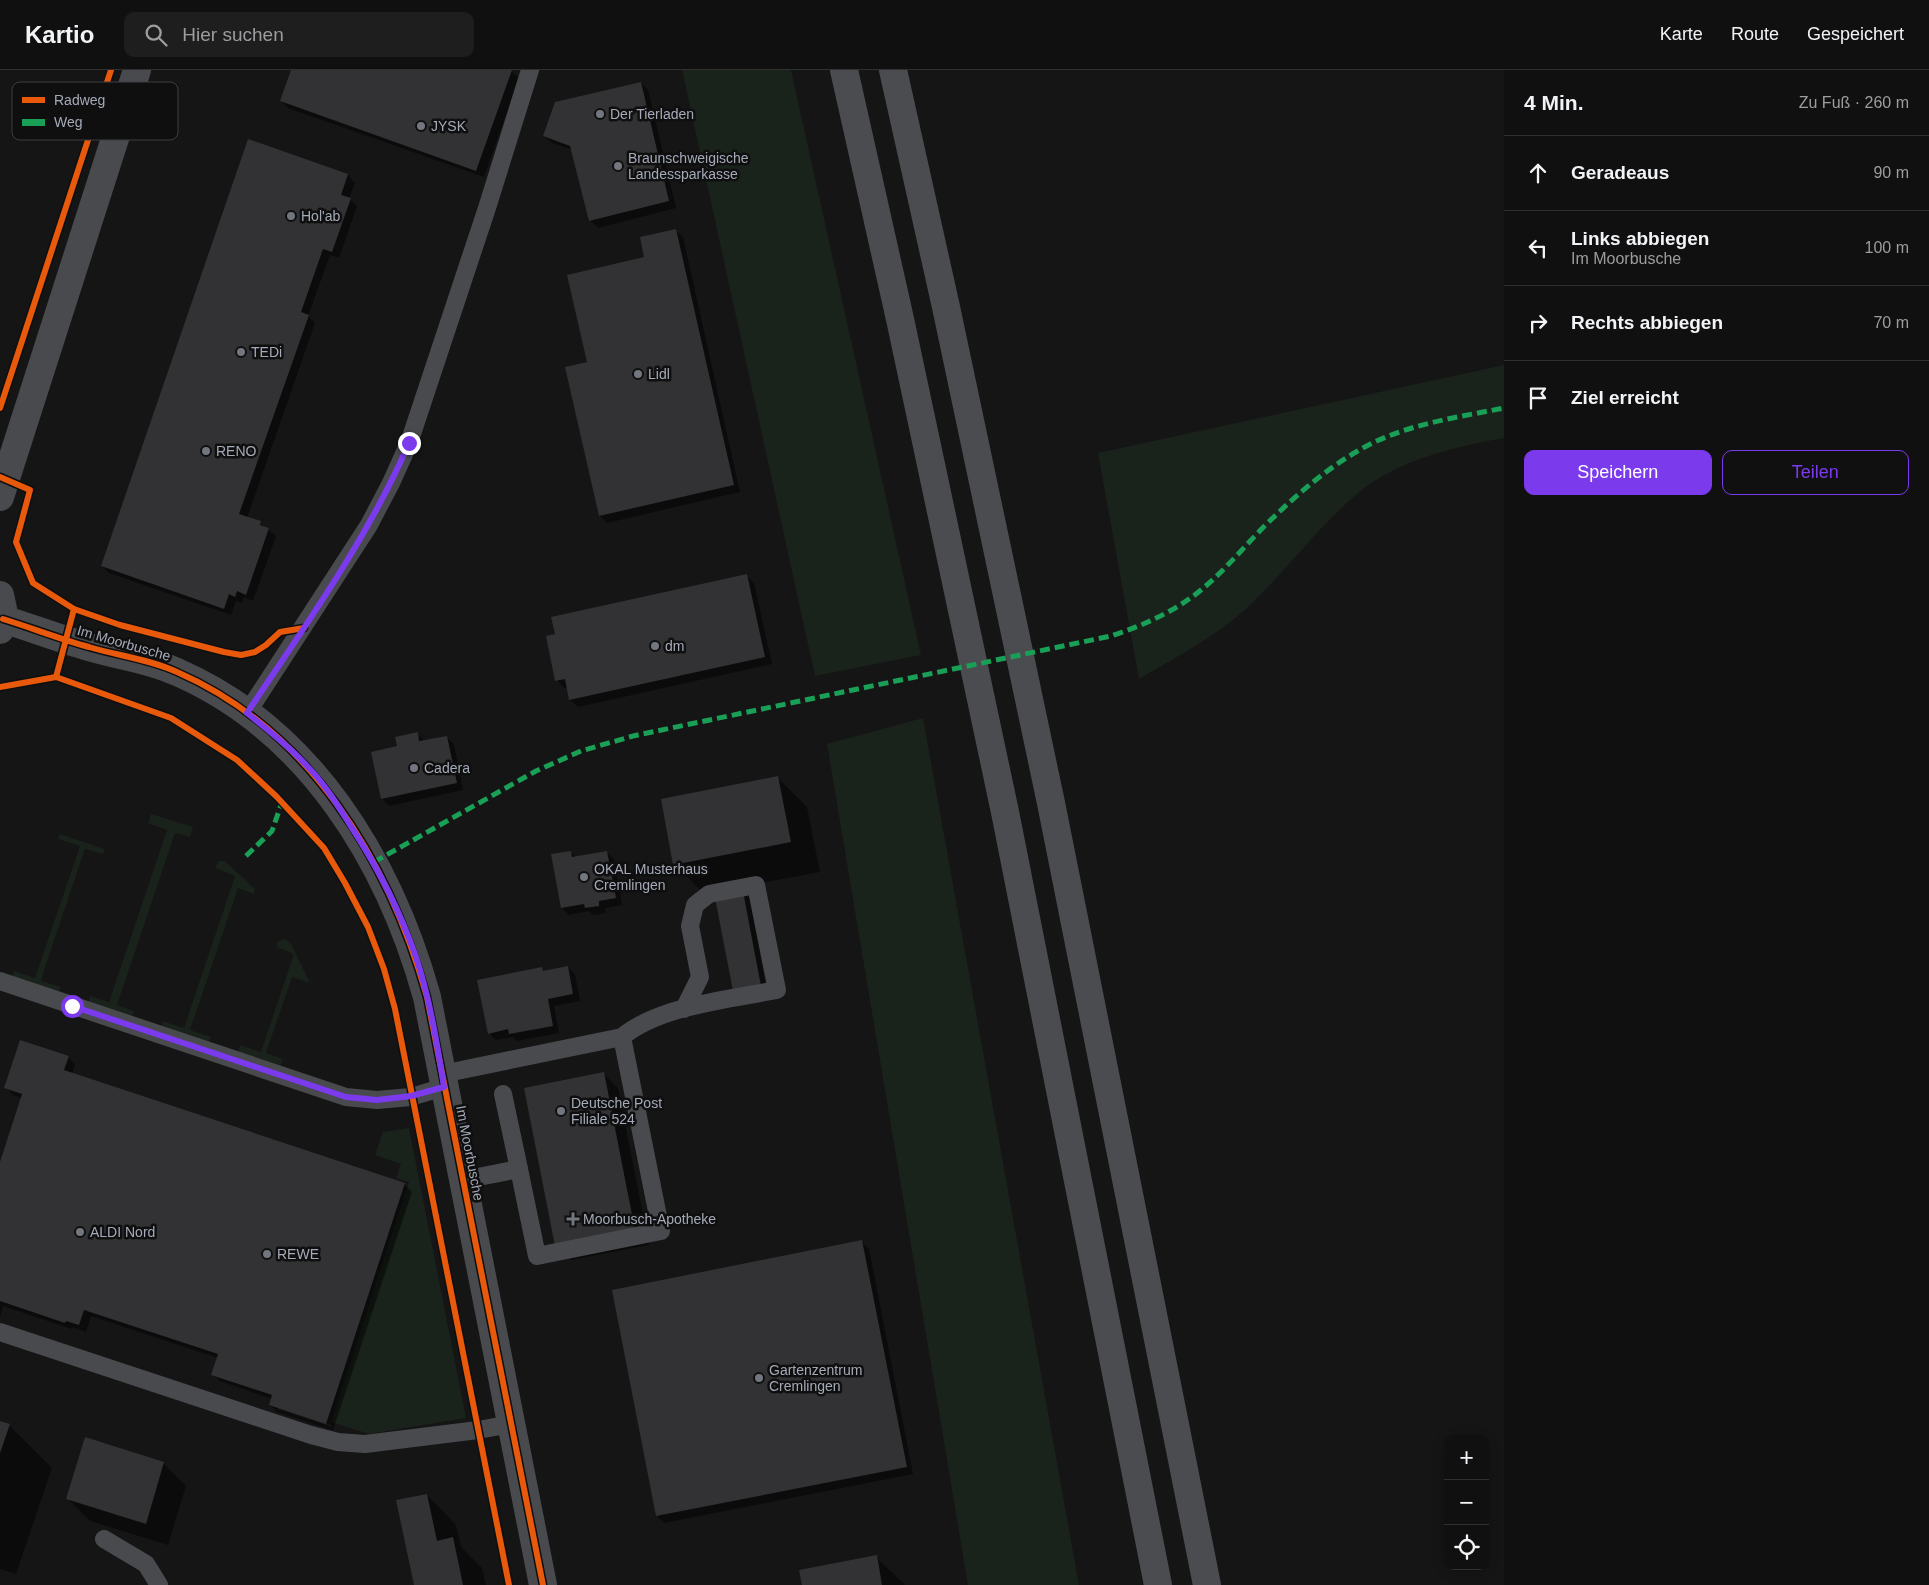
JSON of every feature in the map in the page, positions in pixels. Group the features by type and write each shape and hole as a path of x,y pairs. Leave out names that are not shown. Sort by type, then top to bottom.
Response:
{"highway":[{"path":"844,70 902,329 1002,802 1158,1585"},
{"path":"892,70 946,307 1049,794 1207,1585"}],"street":[{"path":"133,82 137,70"},
{"path":"0,497 115,140"},
{"name":"Im Moorbusche","path":"1,615 90,647 141,659 174,670 220,694 284,742 309,767 334,799 374,862 396,907 416,958 427,997 543,1585"}],"lane":[{"path":"247,713 369,525 406,451 440,353 530,70"},
{"path":"0,982 346,1097 377,1100 411,1096 443,1081 622,1038 632,1029 646,1021 684,1009 776,990 756,885 709,894 695,905 690,926 700,977 684,1009"},
{"path":"503,1094 537,1256 661,1231 622,1038"},
{"path":"463,1180 519,1169"},
{"path":"0,1332 302,1432 338,1442 365,1444 511,1424"},
{"path":"104,1539 146,1564 158,1585"}],"shaded area":[{"path":"682,70 791,70 921,655 815,676"},
{"path":"1504,365 1504,438 1427,457 1390,472 1373,482 1342,507 1263,592 1237,617 1196,646 1139,679 1098,453"},
{"path":"923,718 1079,1585 968,1585 827,744"},
{"path":"151,814 193,827 190,837 175,833 117,1005 134,1011 132,1018 88,1003 90,996 109,1002 167,830 148,823"},
{"path":"60,834 105,849 103,854 85,849 44,970 41,981 61,987 59,992 12,976 14,971 35,978 80,846 58,839"},
{"path":"219,861 224,861 228,864 255,889 254,894 238,888 190,1030 211,1037 209,1042 162,1027 163,1021 184,1028 235,876 215,868"},
{"path":"285,939 291,944 310,983 292,977 266,1053 283,1059 280,1067 238,1052 240,1045 261,1052 294,954 277,947 277,942"},
{"path":"409,1128 466,1418 369,1434 331,1422 409,1182 396,1178 401,1164 375,1155 383,1132"}],"building":[{"name":"JYSK","path":"291,70 512,70 476,171 280,101"},
{"path":"641,82 669,201 589,221 570,146 543,136 555,102"},
{"path":"248,139 348,174 341,195 351,198 332,252 323,249 301,312 309,315 239,514 261,521 260,525 269,528 246,595 237,591 235,597 229,594 224,609 101,566"},
{"name":"Lidl","path":"676,229 734,485 599,516 565,367 587,362 567,275 644,257 640,237"},
{"name":"dm","path":"747,574 765,657 569,700 565,679 555,681 546,636 555,634 551,617"},
{"name":"Cadera","path":"418,732 419,741 447,736 457,783 381,799 371,752 397,746 395,737"},
{"path":"778,776 791,842 673,865 661,799"},
{"name":"OKAL Musterhaus Cremlingen","path":"571,851 572,857 607,851 616,898 599,901 599,906 585,908 584,904 561,908 551,854"},
{"path":"741,881 761,986 733,991 713,887"},
{"path":"568,966 573,994 548,999 553,1026 509,1034 508,1029 488,1034 477,980 542,967 543,971"},
{"path":"20,1040 69,1056 64,1070 405,1183 326,1424 269,1405 272,1395 211,1375 218,1354 84,1310 79,1325 66,1321 65,1323 0,1301 0,1162 22,1094 4,1088"},
{"path":"604,1072 635,1230 555,1246 524,1088"},
{"name":"Gartenzentrum Cremlingen","path":"862,1240 907,1467 656,1516 612,1290"},
{"path":"0,1421 10,1424 0,1453"},
{"path":"85,1437 164,1462 146,1524 66,1499"},
{"path":"427,1494 437,1541 453,1537 463,1585 414,1585 396,1500"},
{"path":"877,1555 882,1585 802,1585 799,1570"}],"marked path":[{"path":"374,862 536,771 581,751 633,736 1111,636 1135,627 1158,617 1191,598 1295,498 1324,473 1356,452 1391,435 1409,429 1447,419 1504,408"},
{"path":"246,856 272,831 282,802"}],"cycle path":[{"path":"107,82 111,70"},
{"path":"0,408 88,140"},
{"path":"0,477 30,490 16,542 33,583 74,609"},
{"path":"56,677 74,609 120,625 241,655 255,652 280,632 304,628"},
{"path":"3,619 78,644 166,668 224,697 267,728 305,764 338,805 366,850 391,897 411,946 427,997 543,1585"},
{"path":"0,687 56,677 171,718 237,760 276,796 324,848 345,883 368,927 384,969 395,1009 509,1585"}],"place":[{"name":"Der Tierladen","path":"600,114"},
{"name":"JYSK","path":"421,126"},
{"name":"Braunschweigische Landessparkasse","path":"618,166"},
{"name":"Hol'ab","path":"291,216"},
{"name":"TEDi","path":"241,352"},
{"name":"Lidl","path":"638,374"},
{"name":"RENO","path":"206,451"},
{"name":"dm","path":"655,646"},
{"name":"Cadera","path":"414,768"},
{"name":"OKAL Musterhaus Cremlingen","path":"584,877"},
{"name":"Deutsche Post Filiale 524","path":"561,1111"},
{"name":"Moorbusch-Apotheke","path":"573,1219"},
{"name":"ALDI Nord","path":"80,1232"},
{"name":"REWE","path":"267,1254"},
{"name":"Gartenzentrum Cremlingen","path":"759,1378"}],"route":[{"path":"72,1006 346,1097 377,1100 411,1096 444,1087 427,997 416,958 396,907 374,862 334,799 309,767 284,742 247,713 304,628 369,525 391,484 409,443"}]}
